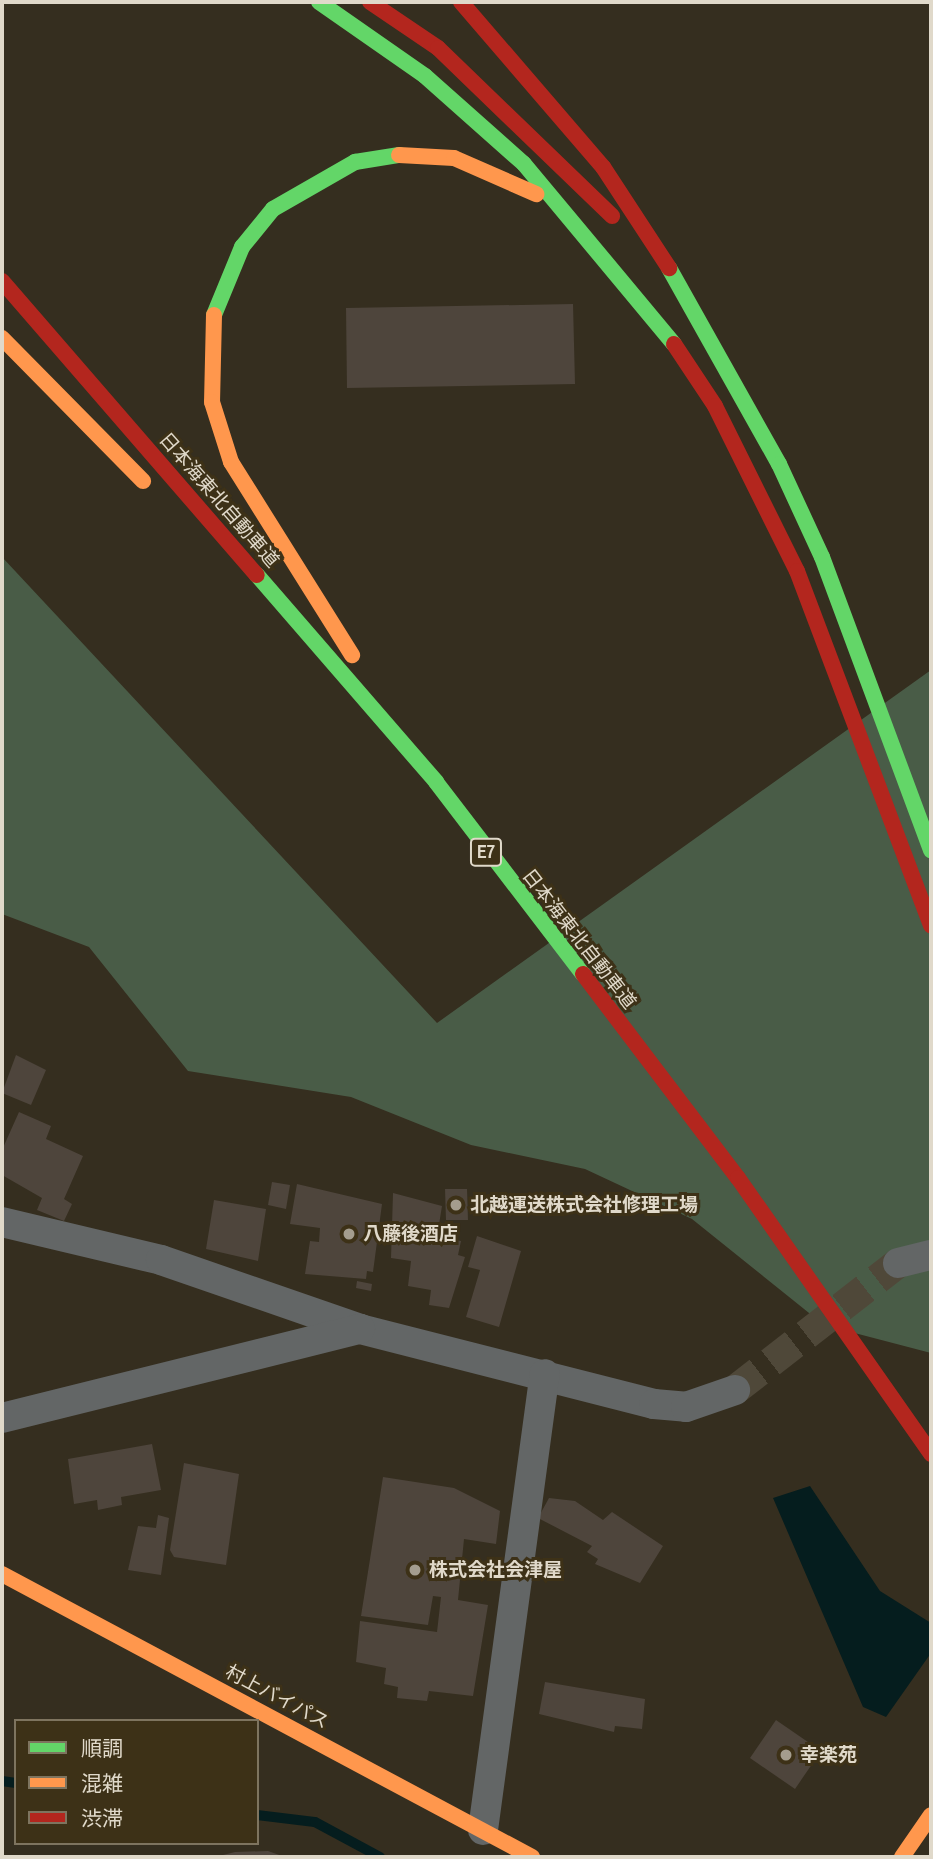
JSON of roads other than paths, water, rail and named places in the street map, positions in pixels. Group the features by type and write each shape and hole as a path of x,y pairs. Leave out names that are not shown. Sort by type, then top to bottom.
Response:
{"main road":[{"path":"319,2 425,76 524,164 597,245 708,395 762,495 931,926"},
{"path":"370,2 438,48 589,190 646,255 718,357"},
{"path":"461,2 603,167 718,357 822,556 931,850"},
{"path":"436,782 231,462 212,402 209,341 218,293 242,247 273,209 311,181 355,162 404,154 454,158 493,170 531,190 597,245"},
{"name":"日本海東北自動車道","path":"2,281 436,782 482,847 738,1178 931,1454"},
{"path":"2,338 154,493"},
{"path":"247,593 482,847"},
{"name":"村上バイパス","path":"2,1574 532,1857"},
{"path":"902,1857 931,1815"}],"street":[{"path":"2,1222 160,1260 360,1329 686,1407 735,1390"},
{"path":"898,1263 931,1255"},
{"path":"2,1418 360,1329"},
{"path":"483,1830 545,1374"}],"water":[{"path":"810,1486 880,1591 931,1623 931,1653 886,1717 863,1707 773,1498"}],"waterway":[{"path":"2,1781 14,1783"},
{"path":"259,1815 315,1822 380,1857"}],"tunnel":[{"path":"735,1390 898,1263"}],"place":[{"name":"北越運送株式会社修理工場","path":"456,1205"},
{"name":"八藤後酒店","path":"349,1234"},
{"name":"株式会社会津屋","path":"415,1570"},
{"name":"幸楽苑","path":"786,1755"}]}
